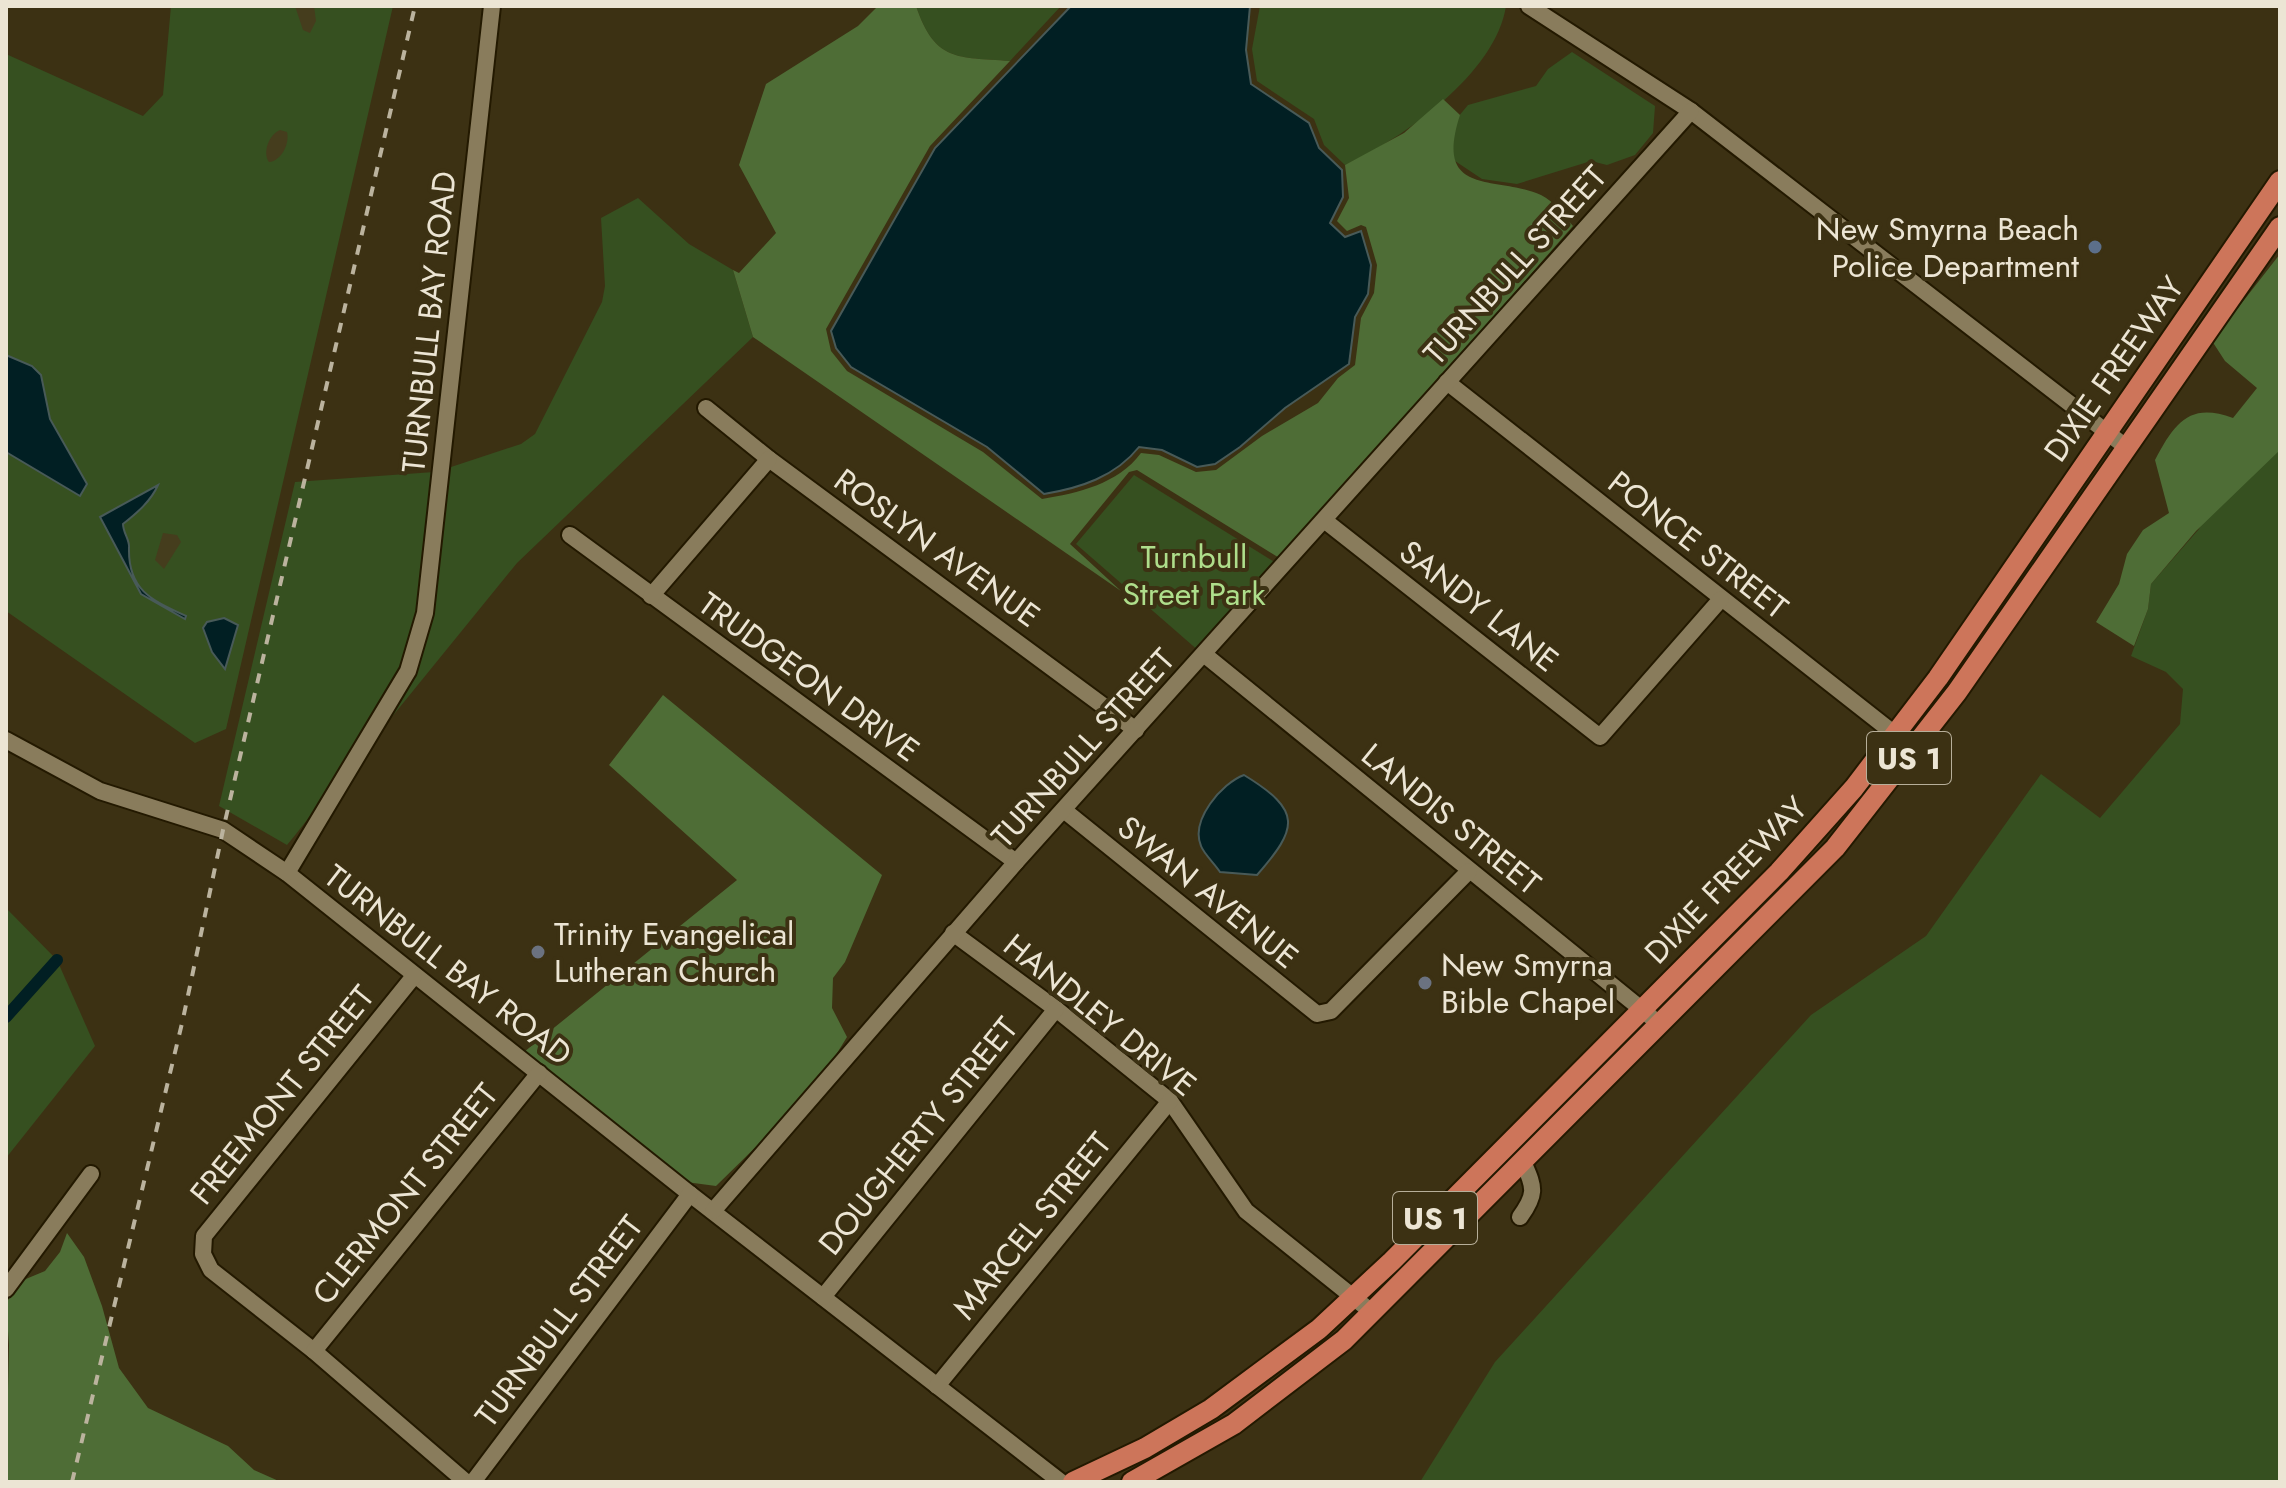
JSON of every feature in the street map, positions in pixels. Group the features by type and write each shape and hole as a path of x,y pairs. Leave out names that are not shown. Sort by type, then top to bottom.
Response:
{"main road":[{"name":"DIXIE FREEWAY","path":"1073,1482 1145,1448 1211,1409 1309,1338 1354,1298 1779,872 1895,735 2280,181"},
{"name":"DIXIE FREEWAY","path":"1132,1482 1263,1404 1373,1313 1807,879 1915,750 2280,227"}],"street":[{"name":"TURNBULL BAY ROAD","path":"492,6 425,613 408,671 287,873 690,1194 1061,1482"},
{"path":"1529,6 1691,111 2126,447"},
{"name":"TURNBULL STREET","path":"713,1211 1016,862 1691,111"},
{"name":"PONCE STREET","path":"1447,382 1915,750"},
{"name":"ROSLYN AVENUE","path":"706,408 769,459 1136,730"},
{"path":"651,596 769,459"},
{"name":"SANDY LANE","path":"1324,520 1600,737 1721,599"},
{"name":"TRUDGEON DRIVE","path":"570,535 1016,862"},
{"name":"LANDIS STREET","path":"1205,655 1662,1026"},
{"path":"6,740 100,791 223,830 287,873"},
{"name":"SWAN AVENUE","path":"1065,811 1317,1014 1331,1011 1469,871"},
{"name":"HANDLEY DRIVE","path":"953,933 1056,1009 1170,1101 1246,1211 1373,1313"},
{"name":"FREEMONT STREET","path":"314,1351 211,1270 203,1254 204,1236 414,976"},
{"name":"DOUGHERTY STREET","path":"823,1297 1056,1009"},
{"name":"CLERMONT STREET","path":"314,1351 539,1073"},
{"name":"MARCEL STREET","path":"937,1386 1170,1101"},
{"path":"1520,1217 1534,1198 1534,1186 1524,1164"},
{"path":"6,1289 91,1174"},
{"name":"TURNBULL STREET","path":"473,1482 690,1194"},
{"path":"314,1351 466,1482"}],"green space":[{"path":"171,6 393,6 226,729 195,743 6,611 6,54 143,116 163,95"},
{"path":"878,6 916,6 931,38 950,53 976,59 1010,61 930,146 826,329 831,351 847,371 983,452 1042,499 1069,494 1109,480 1132,464 1141,453 1159,455 1196,472 1216,470 1262,436 1318,403 1338,378 1355,365 1361,318 1374,293 1377,265 1366,227 1361,225 1347,231 1337,221 1349,198 1345,165 1404,133 1443,99 1460,115 1454,141 1455,160 1462,172 1474,179 1541,195 1573,226 1281,559 1137,470 1129,472 1070,544 1121,591 753,337 733,270 739,273 776,233 739,165 766,84 858,26"},
{"path":"916,6 1061,6 1010,61 976,59 950,53 931,38"},
{"path":"1260,6 1506,6 1499,31 1485,55 1444,101 1393,139 1345,165 1324,145 1314,119 1257,81 1252,49"},
{"path":"1572,52 1655,106 1653,133 1635,155 1607,165 1591,161 1517,184 1482,179 1455,161 1450,147 1453,123 1468,105 1536,86 1548,69"},
{"path":"638,198 689,244 733,270 753,337 517,563 378,734 415,672 448,468 521,444 535,434 602,302 605,286 601,218"},
{"path":"2280,254 2280,450 2196,531 2151,584 2148,609 2134,646 2096,622 2119,584 2127,554 2143,530 2169,513 2155,460 2170,435 2185,419 2205,412 2233,418 2257,388 2225,361 2212,341"},
{"path":"2280,358 2280,1482 1420,1482 1495,1362 1811,1015 1926,936 2041,774 2100,818 2180,724 2183,689 2166,672 2131,656 2148,609 2151,584 2199,529"},
{"path":"434,472 418,612 399,672 346,765 287,845 219,806 295,482"},
{"name":"Turnbull Street Park","path":"1134,475 1276,563 1200,652 1076,544"},
{"path":"663,695 882,875 845,962 833,978 832,1008 847,1037 803,1097 716,1186 686,1182 524,1052 737,880 609,765"},
{"path":"6,908 57,960 95,1046 6,1158"},
{"path":"67,1233 84,1257 102,1306 119,1368 148,1408 228,1446 254,1470 281,1482 6,1482 9,1345 6,1303 21,1281 45,1271 60,1252"}],"sand":[{"path":"295,6 314,6 316,21 310,33 303,30"},
{"path":"280,130 287,132 286,147 277,159 269,162 266,154 268,144"},
{"path":"163,533 177,535 181,542 164,569 155,560"}],"water":[{"path":"1071,6 1250,6 1246,50 1251,84 1309,123 1319,148 1342,170 1343,197 1330,223 1345,237 1361,231 1371,265 1368,294 1355,317 1349,364 1285,408 1240,447 1215,464 1197,467 1162,450 1139,447 1119,466 1096,480 1044,494 987,447 851,367 836,348 831,331 935,148"},
{"path":"6,355 32,366 41,375 50,419 87,484 80,496 6,452"},
{"path":"158,485 148,501 123,524 130,562 137,584 144,592 186,616 185,619 141,594 100,517"},
{"path":"224,618 238,625 225,669 212,652 203,628 207,622"},
{"path":"1244,775 1277,799 1288,821 1281,845 1257,875 1220,872 1202,849 1199,836 1200,825 1210,804 1226,786"}],"waterway":[{"path":"6,1017 57,960"}],"railway":[{"path":"72,1482 183,1019 223,830 415,6"}],"place":[{"name":"New Smyrna Beach Police Department","path":"2095,247"},
{"name":"Trinity Evangelical Lutheran Church","path":"538,952"},
{"name":"New Smyrna Bible Chapel","path":"1425,983"}]}
